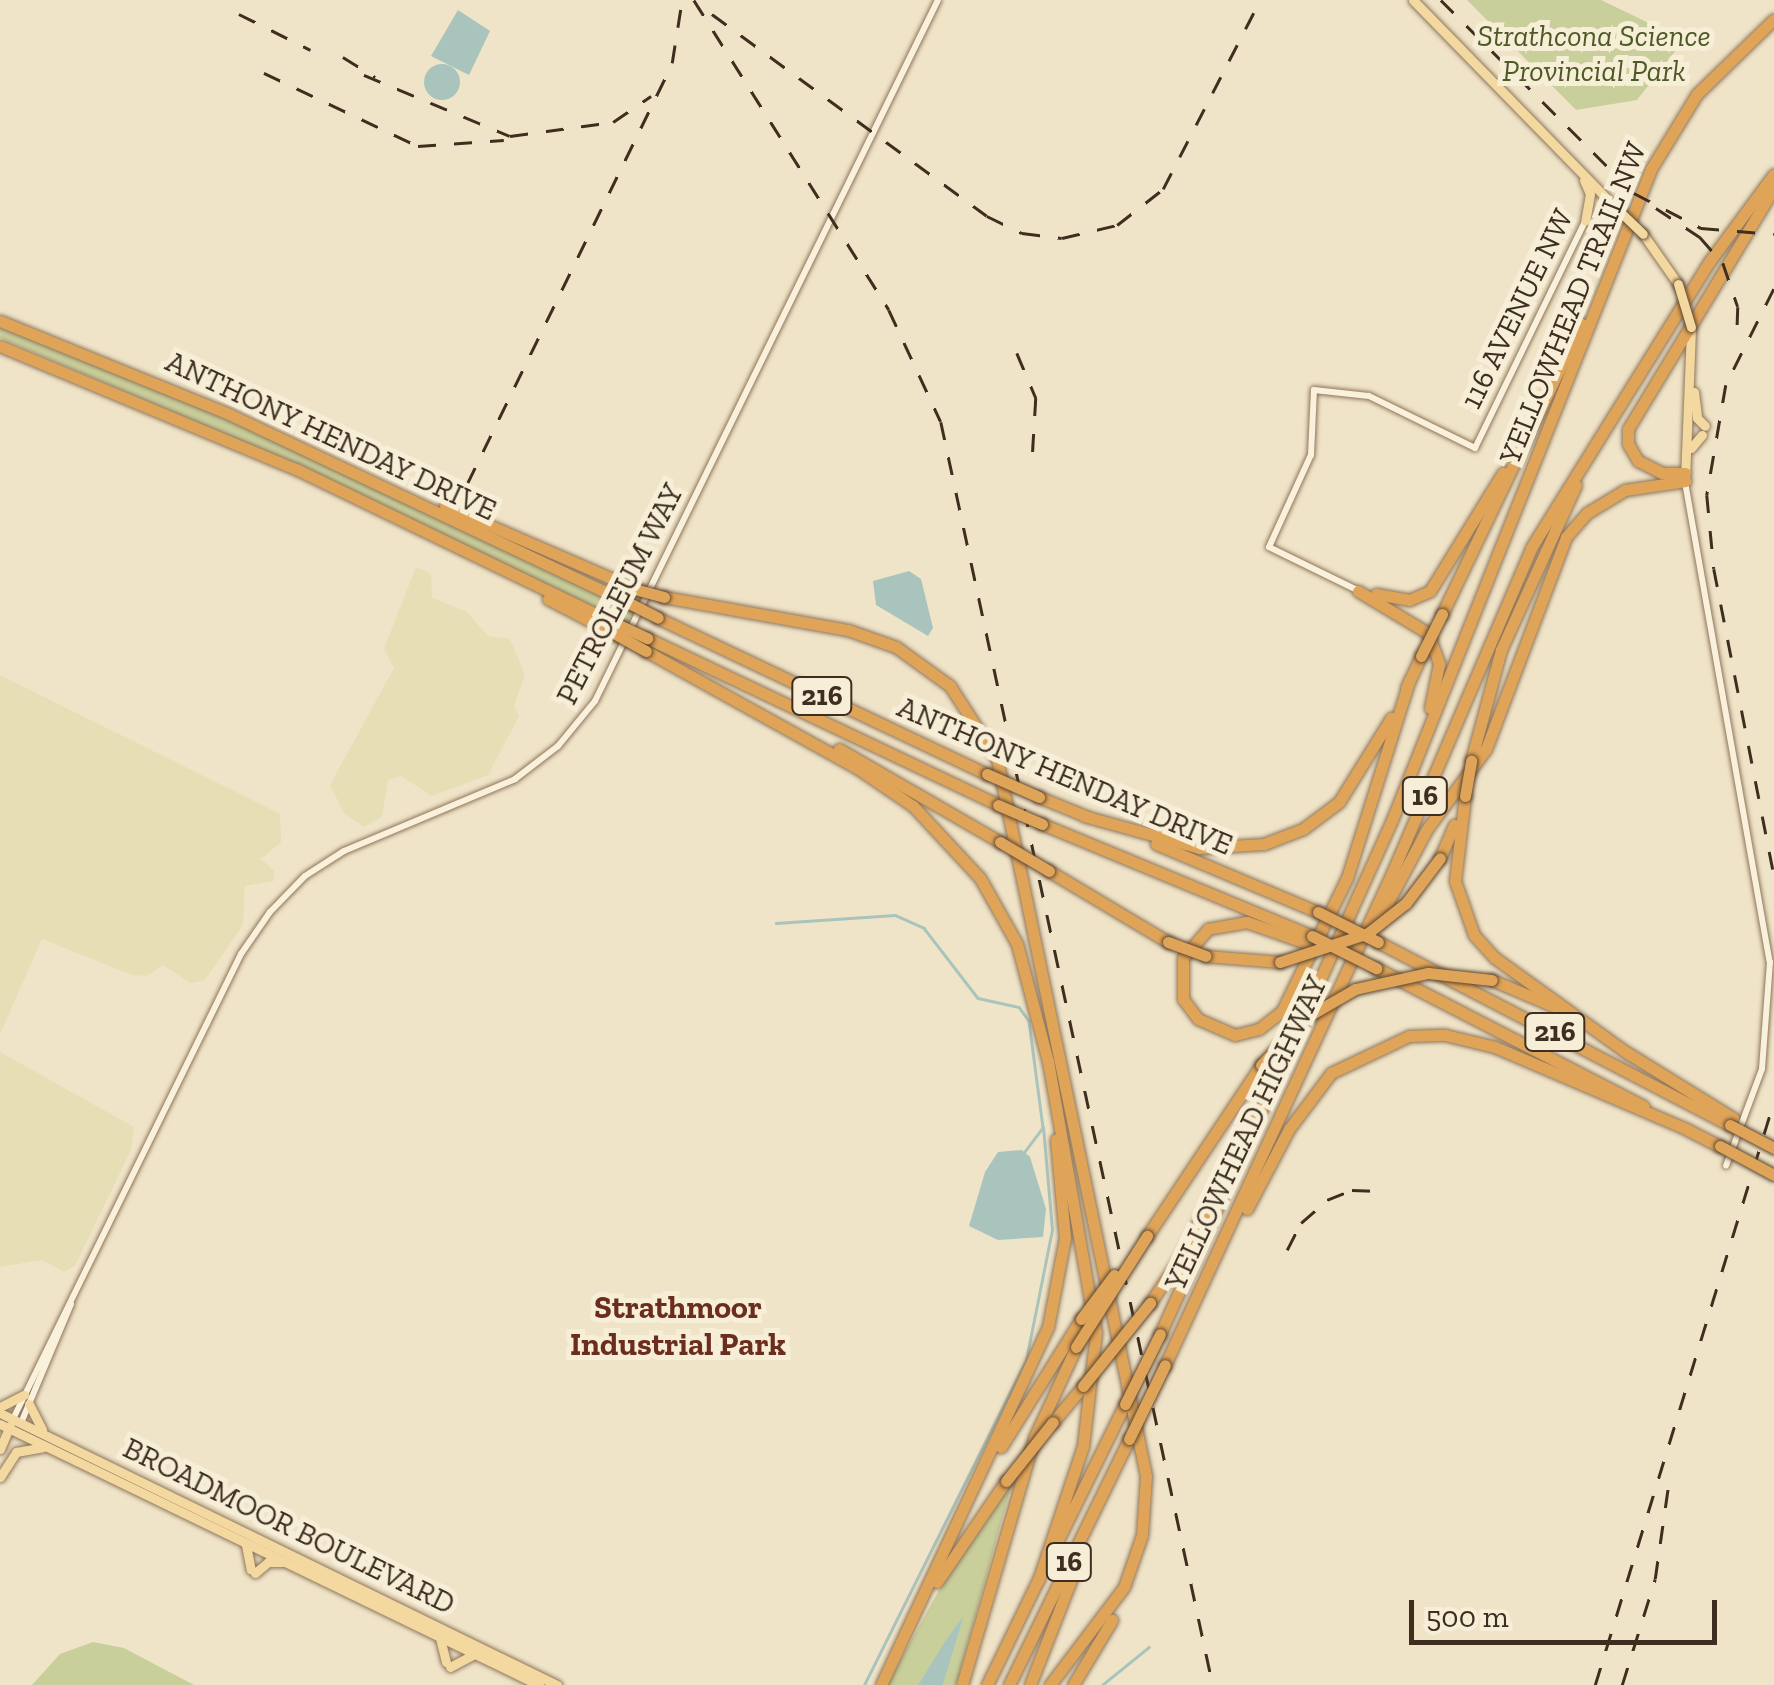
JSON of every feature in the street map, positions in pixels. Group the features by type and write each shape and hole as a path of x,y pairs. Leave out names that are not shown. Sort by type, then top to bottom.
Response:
{"highway":[{"name":"YELLOWHEAD TRAIL NW","path":"1372,865 1626,229 1681,117 1726,62 1774,18"},
{"name":"YELLOWHEAD TRAIL NW","path":"1509,593 1555,506 1637,376 1774,174"},
{"path":"1683,476 1653,471 1638,461 1629,449 1628,428 1774,188"},
{"path":"1084,816 1199,848 1242,848 1292,834 1352,788 1410,682 1626,229"},
{"name":"ANTHONY HENDAY DRIVE","path":"0,319 368,478 987,774 1318,912 1732,1121 1774,1146"},
{"name":"ANTHONY HENDAY DRIVE","path":"0,346 225,438 521,578 646,645 998,805 1311,940"},
{"path":"1630,1055 1494,958 1474,935 1454,881 1464,796 1493,674 1526,588 1637,376"},
{"path":"1358,591 1409,600 1434,586 1548,396"},
{"path":"1336,996 1414,851 1486,750 1566,537 1587,513 1625,490 1683,476"},
{"path":"368,478 401,486 638,590 880,640 937,675 985,734 1006,790 1141,1441 1146,1535 1129,1591 1073,1685"},
{"path":"1358,591 1418,622 1439,664 1434,698 1372,865"},
{"name":"YELLOWHEAD HIGHWAY","path":"1008,1685 1214,1264 1336,996 1509,593"},
{"path":"646,645 890,789 955,846 1017,944 1048,1061 1089,1269 1096,1360 1084,1446 1038,1580"},
{"path":"1311,940 1247,922 1208,929 1183,958 1183,999 1198,1020 1234,1035 1259,1030 1282,1010 1347,878 1410,682"},
{"path":"715,688 892,777 1168,942 1206,956 1280,962 1368,933 1406,903 1440,858 1464,796"},
{"name":"YELLOWHEAD HIGHWAY","path":"987,1685 1160,1334 1372,865"},
{"name":"216","path":"1311,940 1440,1000 1774,1175"},
{"path":"962,1685 1034,1438 1076,1347 1262,1065 1306,1018 1354,990 1415,974 1492,980 1554,1006 1732,1121"},
{"path":"1214,1264 1308,1099 1331,1073 1391,1040 1465,1038 1689,1130"},
{"path":"881,1685 1037,1356 1058,1297 1065,1215 1048,1061"},
{"path":"891,1665 962,1538 1150,1302 1182,1255 1274,1079"},
{"path":"952,1533 1081,1319 1149,1231"},
{"path":"1030,1685 1129,1440"},
{"path":"1050,1685 1124,1587 1146,1504"}],"main road":[{"path":"1413,0 1643,234 1678,284 1691,327 1697,418 1704,430 1694,439 1683,476"},
{"path":"1580,172 1590,194 1585,221"},
{"path":"1585,221 1593,208 1614,206"},
{"path":"1683,476 1692,378"},
{"path":"0,1448 8,1421 26,1400"},
{"path":"0,1474 16,1452 49,1442 32,1418 26,1400"},
{"path":"0,1474 8,1421"},
{"name":"BROADMOOR BOULEVARD","path":"8,1421 539,1685"},
{"name":"BROADMOOR BOULEVARD","path":"49,1442 556,1685"},
{"path":"241,1540 253,1554 253,1571 268,1562 289,1562"},
{"path":"438,1636 448,1664 462,1656 478,1655"}],"street":[{"name":"PETROLEUM WAY","path":"8,1421 26,1400 241,954 270,912 306,876 344,852 514,779 558,746 595,701 938,0"},
{"name":"116 AVENUE NW","path":"1358,591 1269,547 1311,455 1314,390 1369,396 1475,448 1598,190"},
{"path":"1683,476 1770,962 1760,1079 1726,1166"}],"shaded area":[{"path":"416,567 431,574 432,598 467,612 488,636 510,639 525,675 514,705 519,716 488,775 432,796 401,776 388,780 382,817 364,827 344,813 330,785 394,668 384,649"},
{"path":"0,675 280,814 281,842 261,859 274,871 274,881 245,886 243,925 205,980 191,983 163,965 147,976 132,975 42,939 0,1034"},
{"path":"0,1052 134,1127 131,1150 75,1266 64,1272 42,1260 0,1267"}],"green space":[{"name":"Strathcona Science Provincial Park","path":"1467,0 1601,0 1684,40 1637,100 1576,110"},
{"path":"0,324 272,437 633,610 627,623 300,466 0,338"},
{"path":"1013,1480 956,1685 943,1685 963,1617 918,1685 887,1685 968,1537"},
{"path":"93,1642 124,1648 194,1685 32,1685 60,1654"}],"water":[{"path":"458,10 490,31 469,75 431,56"},
{"path":"442,64 455,69 460,82 455,95 442,100 429,95 424,82 429,69"},
{"path":"909,571 921,579 933,628 928,636 876,605 873,581"},
{"path":"1022,1150 1030,1157 1046,1209 1043,1237 998,1240 969,1226 985,1172 998,1152"},
{"path":"964,1615 943,1685 918,1685 944,1643"}],"waterway":[{"path":"776,923 895,915 924,928 978,998 1019,1007 1029,1021 1043,1128 1025,1152"},
{"path":"864,1685 1026,1360 1052,1230 1043,1128"},
{"path":"1102,1685 1149,1647"}],"railway":[{"path":"467,484 672,63 682,0"},
{"path":"694,0 889,310 941,422 1213,1685"},
{"path":"712,14 987,216 1022,233 1062,238 1117,225 1163,189 1260,0"},
{"path":"1441,0 1634,193 1701,228 1774,234"},
{"path":"239,14 311,50"},
{"path":"343,57 375,77"},
{"path":"264,73 418,146 504,140"},
{"path":"364,75 510,136 613,122 651,96"},
{"path":"1656,208 1700,237 1723,263 1738,307 1737,342"},
{"path":"1774,289 1726,385 1707,495 1714,569 1774,876"},
{"path":"1017,353 1036,398 1032,465"},
{"path":"1595,1685 1774,1101"},
{"path":"1287,1250 1301,1223 1327,1200 1352,1190 1387,1191"},
{"path":"1622,1685 1655,1579 1669,1481"}],"district":[{"name":"Strathmoor Industrial Park","path":"678,1326"}]}
